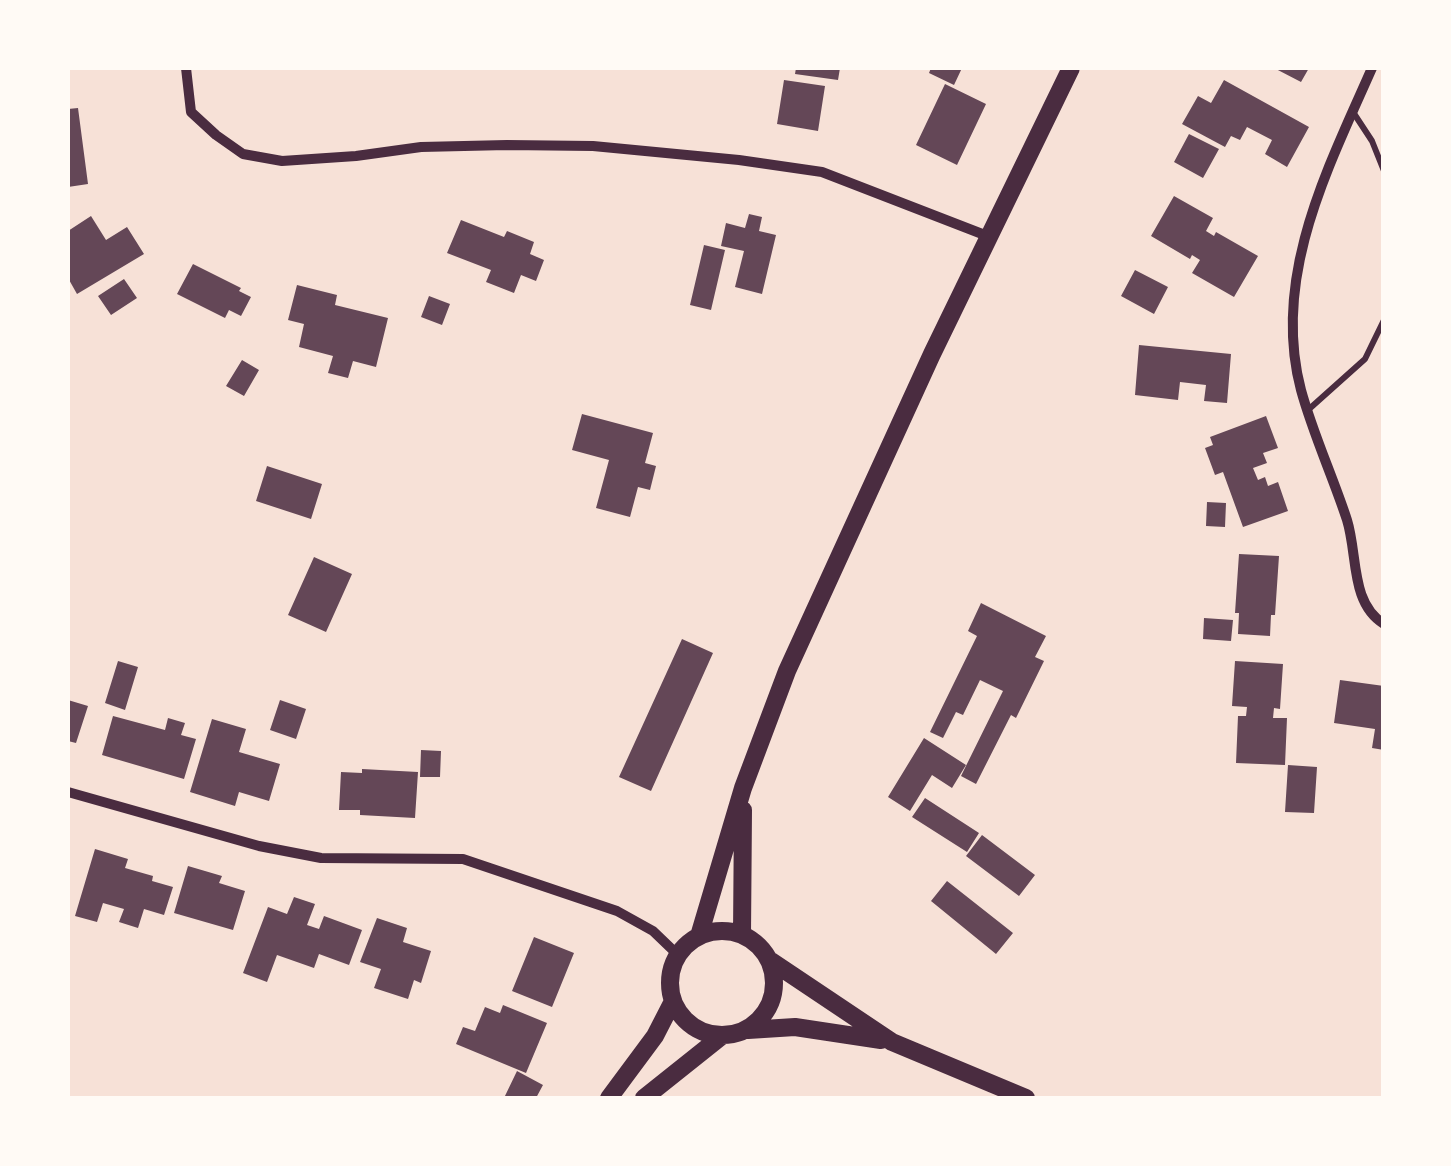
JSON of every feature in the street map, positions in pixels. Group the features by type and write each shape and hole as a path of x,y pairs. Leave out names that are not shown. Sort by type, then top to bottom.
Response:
{"main road":[{"path":"699,936 743,788 787,671 932,354 1071,68"},
{"path":"742,934 743,788"},
{"path":"723,1035 693,1026 673,1002 670,978 678,955 699,936 720,930 742,934 762,948 774,977 772,1001 759,1020 746,1030"},
{"path":"770,962 892,1042 1026,1098"},
{"path":"608,1098 655,1036 673,1002"},
{"path":"644,1098 723,1035 795,1027 892,1042"}],"street":[{"path":"186,68 191,112 243,154 282,162 422,147 593,146 739,160 822,172 991,237"},
{"path":"1372,68 1306,228 1292,299 1301,389 1348,526 1364,607 1384,624"},
{"path":"68,792 259,846 320,858 463,859 617,911 652,932 678,955"}],"lane":[{"path":"1352,112 1372,140 1384,170"},
{"path":"1308,410 1365,359 1384,320"}],"building":[{"path":"796,68 840,68 838,80 795,74"},
{"path":"931,68 962,68 954,85 929,73"},
{"path":"1274,68 1309,68 1301,82"},
{"path":"784,80 825,86 818,131 777,124"},
{"path":"1224,80 1309,127 1287,167 1265,154 1272,140 1247,127 1240,140 1231,136 1225,147 1182,124 1198,96 1211,103"},
{"path":"945,84 986,104 957,165 916,145"},
{"path":"78,108 88,184 68,187 68,109"},
{"path":"1189,134 1219,149 1203,178 1174,162"},
{"path":"1174,196 1213,218 1206,231 1214,236 1216,232 1258,256 1234,297 1192,273 1200,260 1192,255 1190,259 1151,236"},
{"path":"749,214 762,217 759,231 776,235 762,294 735,287 744,251 721,246 726,223 745,228"},
{"path":"91,216 106,240 127,227 144,254 77,294 68,278 68,231"},
{"path":"461,220 504,237 507,231 534,242 530,254 544,260 536,281 521,275 514,293 486,282 491,270 447,253"},
{"path":"704,245 725,250 711,310 690,305"},
{"path":"193,264 251,297 241,316 229,310 225,318 177,294"},
{"path":"1135,270 1168,287 1154,314 1121,296"},
{"path":"124,279 137,298 111,315 98,296"},
{"path":"297,285 337,295 335,305 388,318 376,367 353,361 348,378 328,373 333,356 299,347 304,324 288,320"},
{"path":"429,296 450,304 442,325 421,317"},
{"path":"1139,345 1231,354 1227,403 1204,401 1206,385 1180,382 1178,400 1135,395"},
{"path":"242,360 259,370 244,396 226,386"},
{"path":"582,414 653,433 645,463 656,466 650,490 638,487 630,517 596,508 609,460 572,450"},
{"path":"1266,416 1278,448 1263,453 1267,463 1253,468 1258,480 1265,477 1268,486 1278,482 1288,511 1243,527 1223,472 1215,475 1205,448 1213,445 1210,437"},
{"path":"267,466 322,484 311,519 256,501"},
{"path":"1207,502 1226,503 1225,527 1206,526"},
{"path":"1239,554 1279,556 1270,636 1238,634 1239,613 1235,613"},
{"path":"314,557 352,574 326,632 288,615"},
{"path":"981,603 1046,636 1035,657 1044,661 1016,718 1011,715 976,784 961,776 1003,691 980,680 963,715 956,712 943,738 930,732 977,636 968,631"},
{"path":"1204,618 1233,620 1231,641 1203,639"},
{"path":"682,639 713,653 651,791 619,777"},
{"path":"118,661 138,667 125,710 105,703"},
{"path":"1235,661 1283,664 1280,709 1274,708 1273,718 1287,718 1285,765 1236,763 1238,716 1246,716 1247,707 1232,706"},
{"path":"1340,680 1384,686 1384,750 1372,748 1375,729 1334,723"},
{"path":"68,700 88,706 76,743 68,741"},
{"path":"280,700 306,709 296,739 270,730"},
{"path":"113,716 165,730 168,718 185,723 181,735 196,739 184,779 102,755"},
{"path":"212,719 246,729 239,752 280,764 269,801 239,792 235,806 190,792"},
{"path":"924,738 966,765 952,788 932,775 910,811 888,797"},
{"path":"421,750 441,751 440,777 420,777"},
{"path":"1288,765 1317,767 1314,813 1285,812"},
{"path":"362,769 418,772 415,818 339,810 341,772 362,773"},
{"path":"925,798 979,833 967,852 912,817"},
{"path":"982,835 1035,875 1019,896 966,856"},
{"path":"95,849 128,859 125,868 173,887 164,915 144,909 138,928 119,922 124,909 103,903 97,922 75,916"},
{"path":"188,866 222,876 219,883 245,891 233,930 174,913"},
{"path":"947,881 1013,933 996,954 931,901"},
{"path":"294,897 315,904 307,925 319,929 324,916 362,930 349,965 319,954 314,968 277,955 267,982 243,973 268,907 287,914"},
{"path":"377,918 407,928 403,942 431,951 421,983 414,980 408,999 374,988 381,969 360,962"},
{"path":"534,937 574,953 552,1007 512,991"},
{"path":"503,1005 547,1023 526,1073 456,1044 463,1027 475,1031 485,1007 500,1013"},
{"path":"517,1071 543,1085 536,1098 504,1098"}]}
